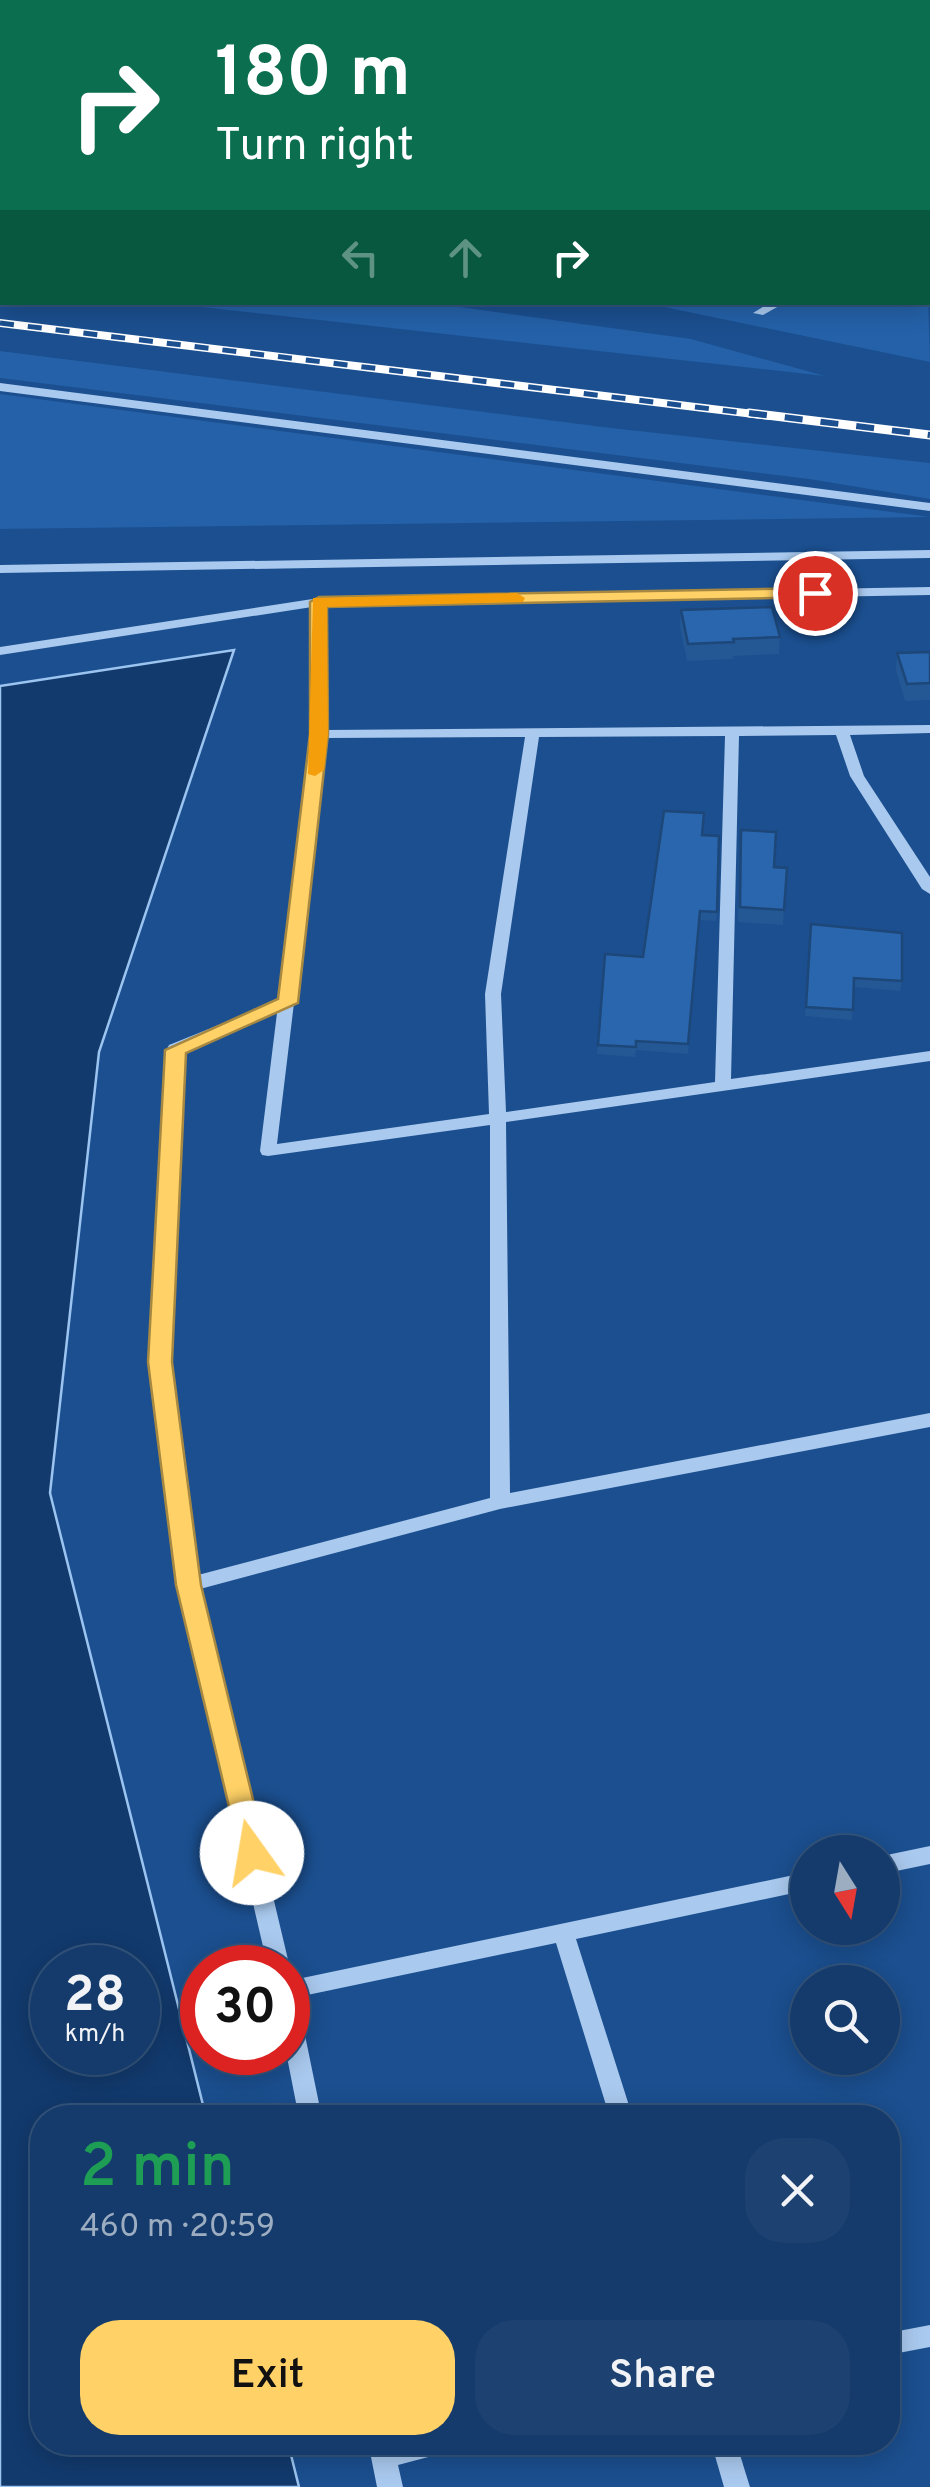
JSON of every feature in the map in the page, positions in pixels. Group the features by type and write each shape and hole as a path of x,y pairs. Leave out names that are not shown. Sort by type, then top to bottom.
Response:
{"street":[{"path":"759,314 776,305"},
{"path":"0,387 930,507"},
{"path":"0,569 930,554"},
{"path":"0,650 319,602 930,591"},
{"path":"319,602 319,734 268,1151 930,1056"},
{"path":"319,734 930,730"},
{"path":"723,1086 732,732"},
{"path":"842,732 857,776 930,889"},
{"path":"500,1502 498,1118 493,994 532,735"},
{"path":"274,1945 188,1585 160,1362 175,1050 288,1003"},
{"path":"188,1585 500,1502 930,1420"},
{"path":"900,1861 930,1855"},
{"path":"310,1985 790,1885"},
{"path":"563,1932 618,2105"},
{"path":"302,2075 308,2105"},
{"path":"900,2342 930,2336"},
{"path":"383,2455 390,2487"},
{"path":"728,2455 737,2487"}],"shaded area":[{"path":"183,305 445,305 691,339 825,376"},
{"path":"655,305 928,305 930,362"},
{"path":"0,351 611,428 930,463 930,499 809,479 0,378"},
{"path":"0,394 930,517 0,529"},
{"path":"234,650 99,1052 50,1493 180,2013 180,2075 196,2075 203,2105 30,2105 30,2455 291,2455 299,2487 0,2487 0,686"}],"building":[{"path":"772,607 780,637 688,644 681,610"},
{"path":"930,652 930,683 907,684 897,653"},
{"path":"664,811 704,813 702,835 719,836 717,912 700,911 688,1044 636,1041 636,1047 598,1045 605,954 643,957"},
{"path":"741,830 776,832 774,867 787,868 784,910 740,907"},
{"path":"811,924 902,933 902,981 854,978 853,1010 806,1007"}],"railway":[{"path":"0,323 770,416"},
{"path":"749,413 930,435"}],"slow traffic":[{"path":"315,770 319,734 319,602 517,598"}],"route":[{"path":"252,1853 188,1585 160,1362 175,1050 288,1003 319,734 319,602 815,593"}]}
